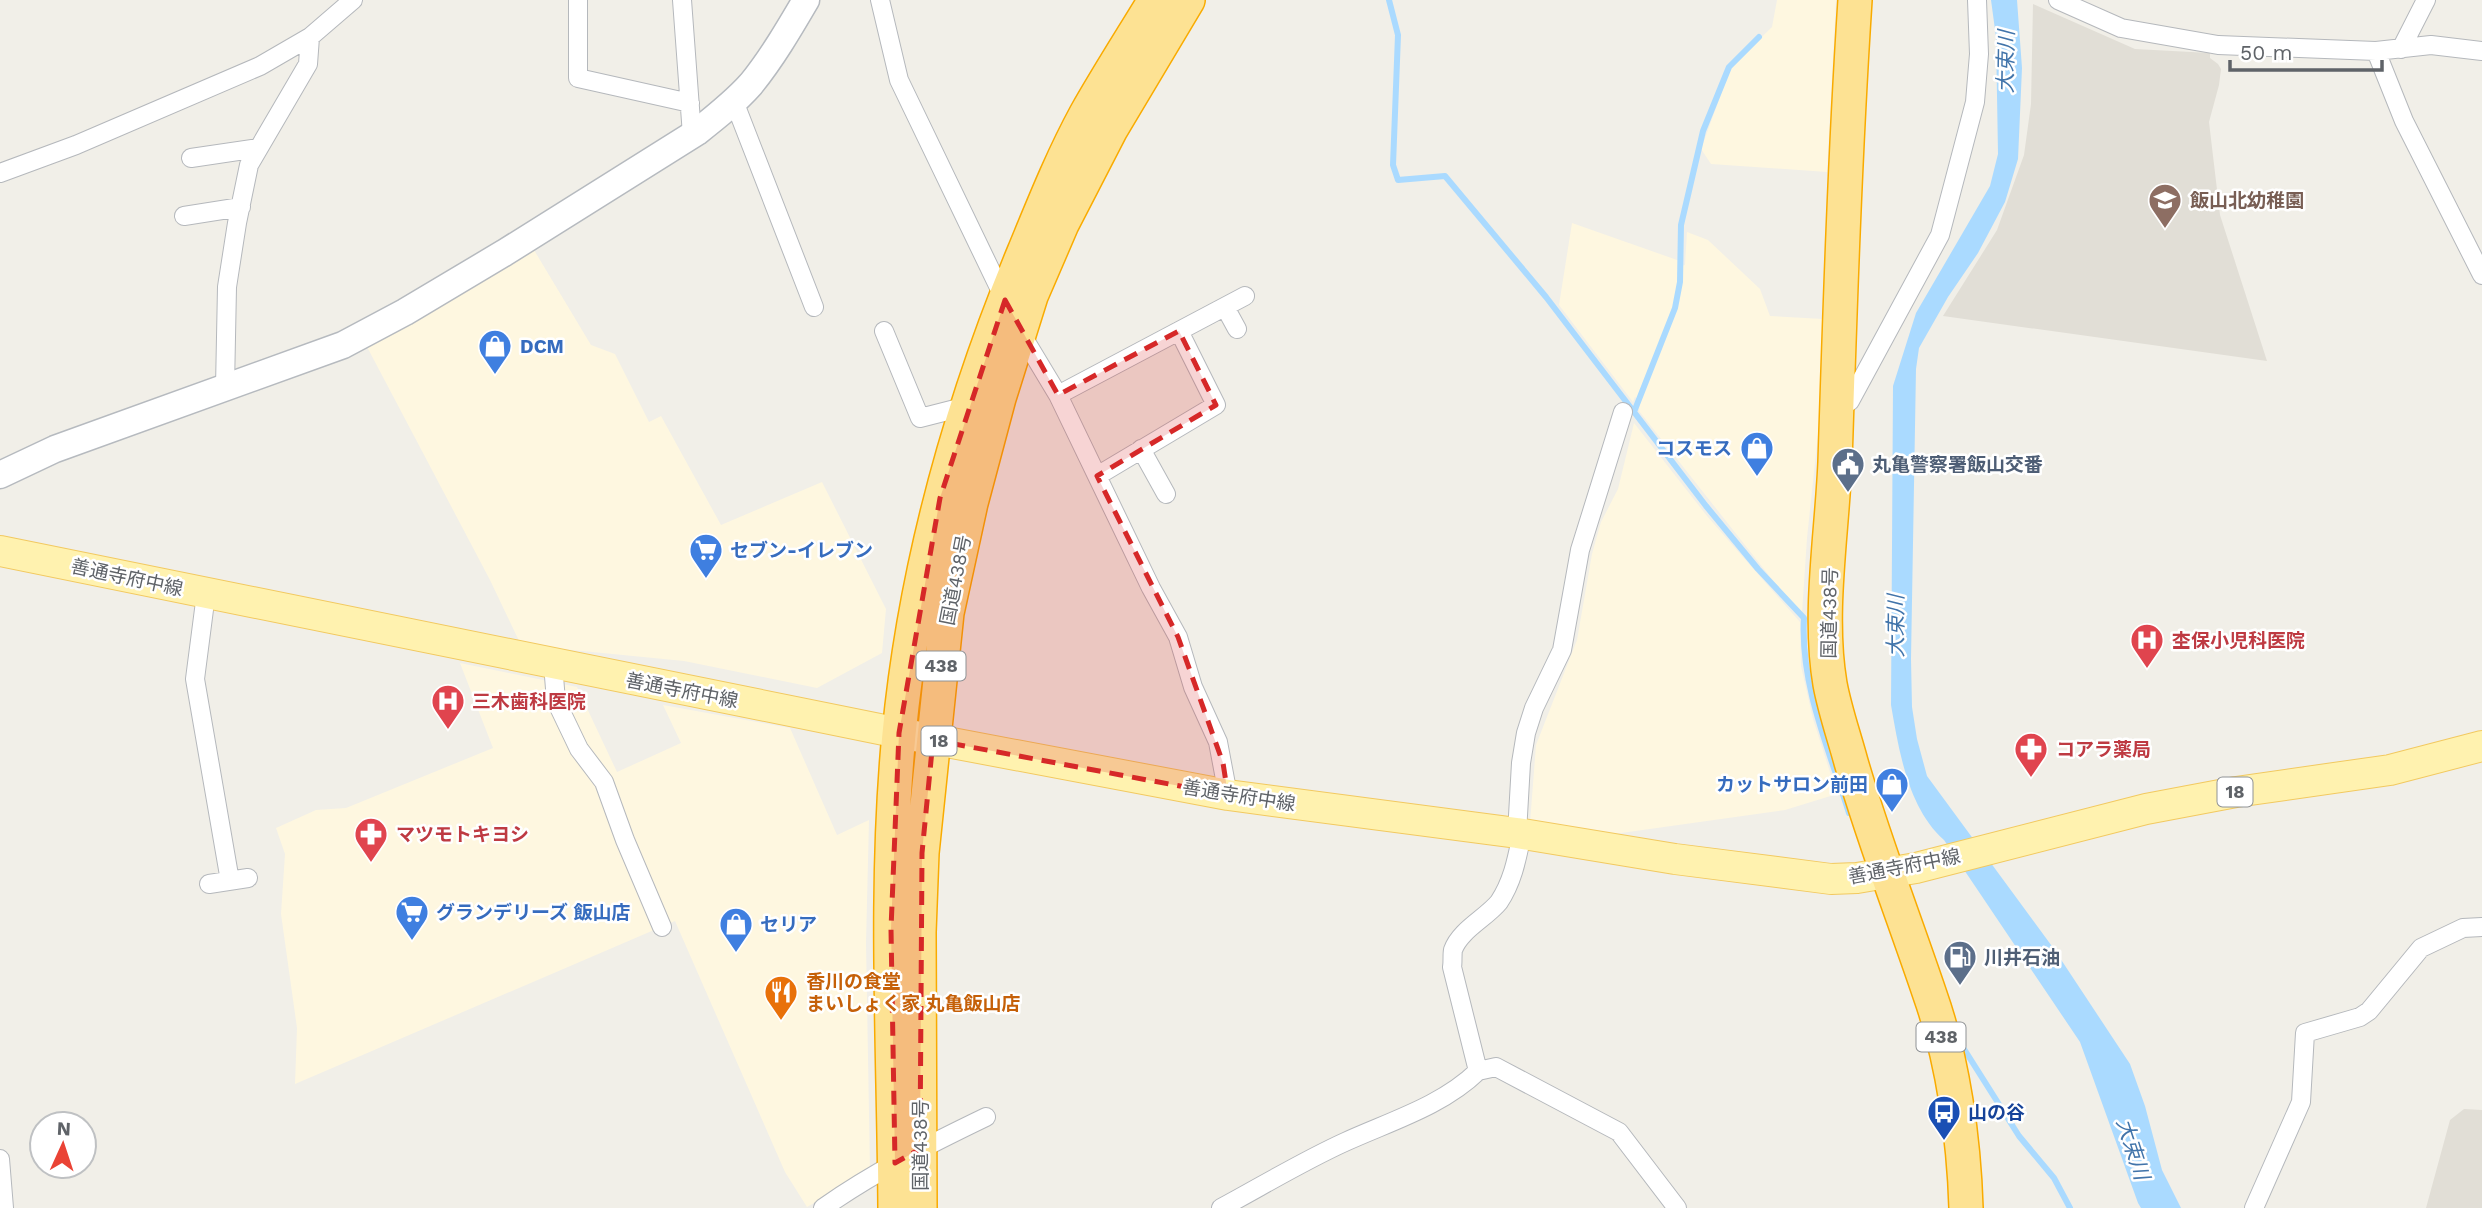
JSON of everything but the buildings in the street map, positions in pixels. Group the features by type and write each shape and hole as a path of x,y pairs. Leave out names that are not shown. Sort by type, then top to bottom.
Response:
{"highway":[{"name":"国道438号","path":"920,1208 907,1156 891,929 893,825 899,733 918,600 940,498 967,405 1005,300 1040,213 1085,116 1155,0"},
{"name":"国道438号","path":"895,1208 907,1156 921,879 933,740 947,614 971,503 1031,296 1062,224 1111,129 1188,0"},
{"name":"国道438号","path":"1855,0 1827,604 1828,661 1835,706 1864,807 1931,998 1946,1055 1961,1142 1966,1208"}],"main road":[{"name":"善通寺府中線","path":"0,551 933,740 1228,795 1520,833 1675,859 1831,879 1857,878 1943,861 2146,808 2390,770 2482,746"}],"street":[{"path":"0,173 76,145 260,66 310,37 354,0"},
{"path":"578,0 578,78 690,103"},
{"path":"682,0 692,135"},
{"path":"0,475 55,449 343,345 405,312 692,135 750,85 785,36 806,0"},
{"path":"880,0 899,80 1020,332 1058,396 1151,589 1178,638 1193,687 1218,742 1228,795"},
{"path":"1837,410 1850,401 1940,235 1975,102 1979,54 1978,0"},
{"path":"2058,0 2087,6 2121,28 2218,45 2376,51 2431,45 2482,51"},
{"path":"2401,48 2427,0"},
{"path":"225,387 227,287 249,165 308,64 310,37"},
{"path":"2376,51 2404,121 2482,275"},
{"path":"734,101 814,306"},
{"path":"191,158 258,148"},
{"path":"184,215 240,207"},
{"path":"1058,396 1245,296"},
{"path":"1225,307 1237,329"},
{"path":"884,331 920,418 967,405"},
{"path":"1097,476 1216,405 1179,331"},
{"path":"1478,1071 1452,967 1454,950 1463,936 1497,904 1508,886 1516,864 1520,833 1521,763 1526,733 1534,708 1562,650 1580,550 1623,412"},
{"path":"1141,449 1166,494"},
{"path":"206,594 195,679 239,880 209,884"},
{"path":"553,664 556,701 579,749 604,782 662,927"},
{"path":"2253,1208 2301,1102 2305,1033 2360,1017 2369,1011 2421,948 2463,928 2482,927"},
{"path":"1221,1208 1344,1142 1388,1125 1460,1088 1478,1071 1496,1067 1619,1132 1677,1208"},
{"path":"822,1208 907,1156 986,1118"},
{"path":"0,1159 4,1208"}],"highlighted area":[{"path":"1005,300 1058,395 1179,331 1216,405 1097,476 1178,637 1223,763 1228,795 933,740 922,853 920,1149 895,1163 891,929 899,733 940,498"}],"shaded area":[{"path":"1777,0 1836,0 1827,172 1711,164 1701,149 1731,67 1772,27"},
{"path":"2033,4 2135,49 2210,53 2210,58 2218,64 2221,69 2219,85 2209,122 2220,215 2267,361 1943,316 1997,230 2024,155 2031,104"},
{"path":"1572,223 1680,261 1681,266 1685,265 1687,232 1708,240 1760,289 1770,316 1823,319 1819,425 1802,613 1771,578 1639,411 1640,401 1635,397 1633,402 1559,305"},
{"path":"531,245 591,345 615,354 649,422 661,416 721,525 822,482 886,609 882,653 817,688 684,661 521,645 490,580 365,343"},
{"path":"1634,423 1707,516 1800,622 1801,666 1813,719 1837,794 1785,810 1614,834 1530,823 1536,745 1577,640 1592,554 1601,522 1618,489"},
{"path":"460,663 577,687 617,772 681,743 663,705 790,728 837,835 869,820 866,943 870,1171 807,1207 785,1172 675,921 295,1084 297,1028 281,914 285,854 276,828 316,810 346,808 493,748"},
{"path":"2464,1109 2482,1110 2482,1208 2426,1208 2450,1120"}],"water":[{"name":"大束川","path":"1991,0 2017,0 2022,68 2018,159 2005,202 1978,253 1948,297 1919,348 1916,369 1911,659 1912,707 1917,739 1927,776 2054,949 2130,1064 2145,1106 2162,1170 2181,1208 2141,1208 2138,1203 2080,1042 1944,840 1922,812 1907,778 1891,705 1893,386 1916,313 1990,186 1998,154 1996,37"}],"waterway":[{"path":"1389,0 1398,35 1393,165 1398,180 1445,176 1546,297 1706,506 1758,569 1804,618 1804,643 1811,693 1849,813"},
{"path":"1634,412 1675,308 1680,282 1681,225 1703,131 1729,67 1759,37"},
{"path":"1964,1049 2019,1136 2054,1178 2070,1208"}],"place":[{"name":"飯山北幼稚園","path":"2165,230"},
{"name":"DCM","path":"495,376"},
{"name":"コスモス","path":"1757,478"},
{"name":"丸亀警察署飯山交番","path":"1848,494"},
{"name":"セブン-イレブン","path":"706,580"},
{"name":"杢保小児科医院","path":"2147,670"},
{"name":"三木歯科医院","path":"448,731"},
{"name":"コアラ薬局","path":"2031,779"},
{"name":"カットサロン前田","path":"1892,814"},
{"name":"マツモトキヨシ","path":"371,864"},
{"name":"グランデリーズ 飯山店","path":"412,942"},
{"name":"セリア","path":"736,954"},
{"name":"川井石油","path":"1960,987"},
{"name":"香川の食堂 まいしょく家 丸亀飯山店","path":"781,1022"},
{"name":"山の谷","path":"1944,1142"}]}
